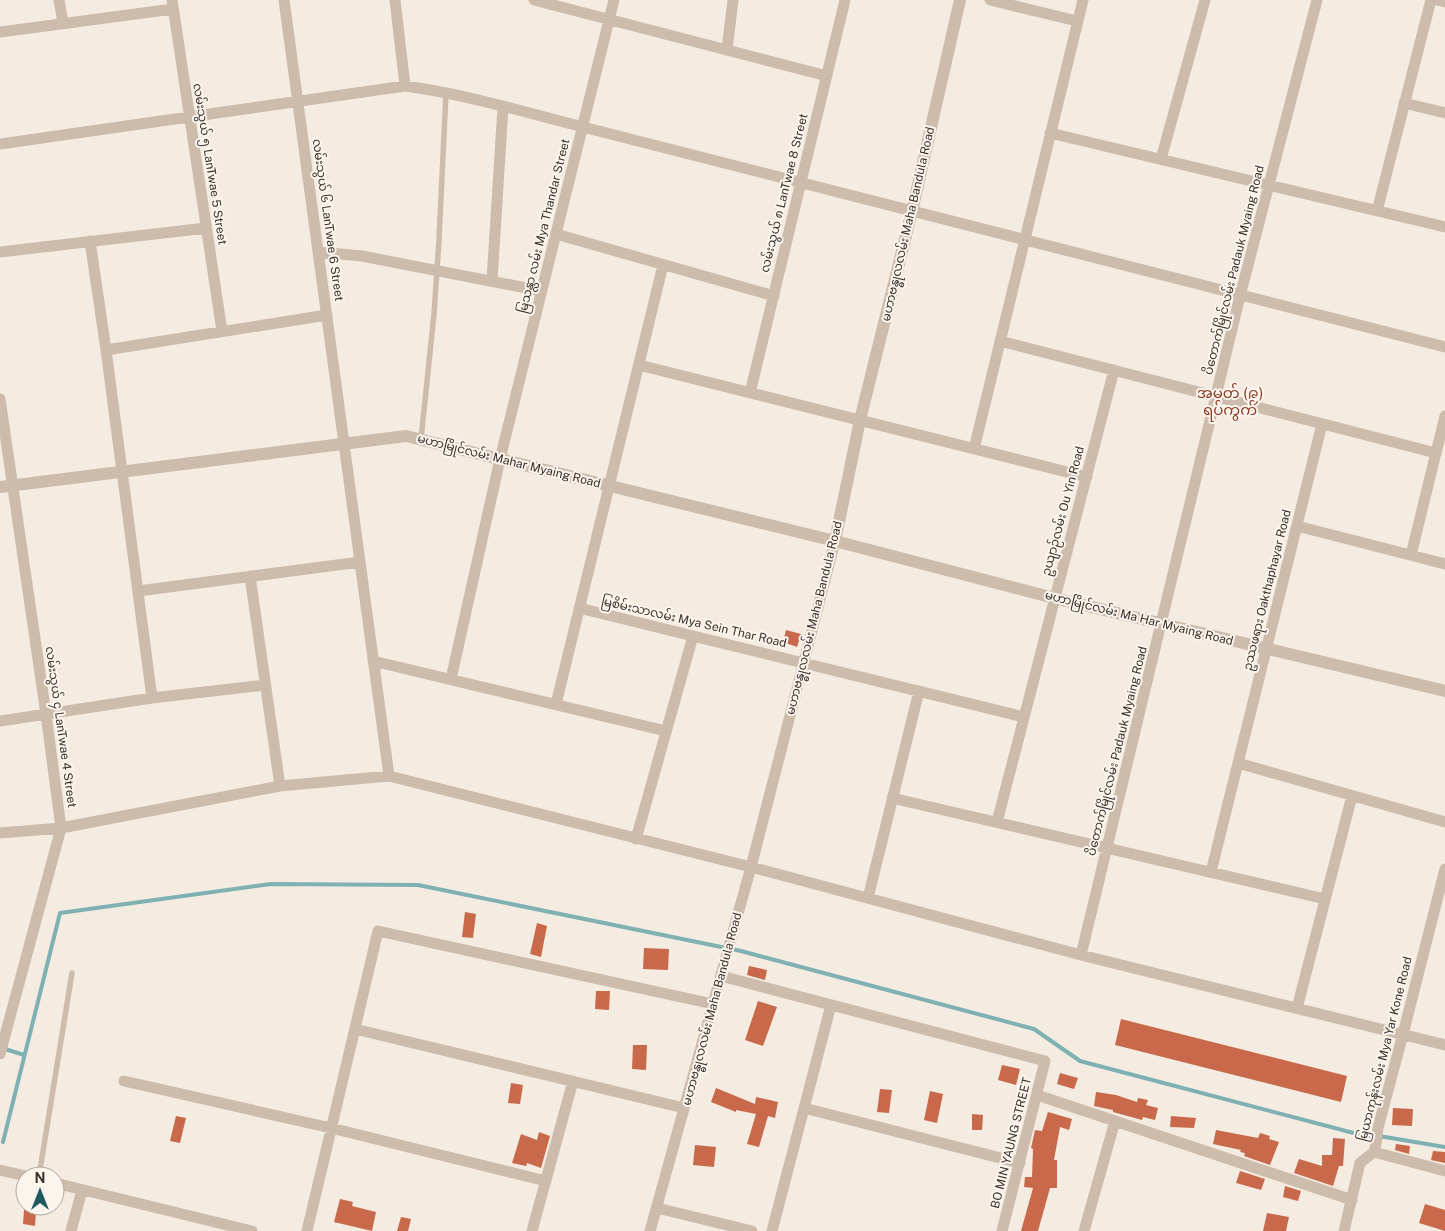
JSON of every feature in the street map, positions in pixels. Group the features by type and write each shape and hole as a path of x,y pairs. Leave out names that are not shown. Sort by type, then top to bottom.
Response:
{"street":[{"path":"60,0 63,23"},
{"name":"လမ်းသွယ် ၆ LanTwae 6 Street","path":"284,0 388,776"},
{"path":"395,0 405,86"},
{"path":"534,0 827,76"},
{"name":"မြသန္လာ လမ်း Mya Thandar Street","path":"450,679 500,459 614,0"},
{"path":"727,50 733,0"},
{"name":"လမ်းသွယ် ၈ LanTwae 8 Street","path":"750,393 845,0"},
{"name":"မဟာဗန္ဓုလလမ်း Maha Bandula Road","path":"650,1231 751,867 835,540 860,420 912,211 960,0"},
{"path":"990,0 1077,21"},
{"path":"974,449 1082,0"},
{"path":"1161,159 1205,0"},
{"name":"ပိတောက်မြိုင်လမ်း Padauk Myaing Road","path":"1081,955 1240,296 1318,0"},
{"path":"1377,211 1431,0"},
{"path":"1438,0 1445,2"},
{"path":"0,32 172,5"},
{"name":"လမ်းသွယ် ၅ LanTwae 5 Street","path":"172,5 222,332"},
{"path":"0,144 405,86 446,93 583,127 1445,347"},
{"path":"1404,102 1445,113"},
{"path":"492,280 503,107"},
{"path":"1050,133 1445,227"},
{"path":"0,252 206,228"},
{"path":"556,234 663,266 774,296"},
{"path":"90,241 152,698"},
{"path":"318,252 362,256 542,290"},
{"path":"556,704 663,266"},
{"path":"106,350 327,315"},
{"path":"1000,341 1436,453"},
{"path":"638,365 1087,477"},
{"name":"ဥယျာဉ်လမ်း Ou Yin Road","path":"997,822 1114,370"},
{"name":"လမ်းသွယ် ၄ LanTwae 4 Street","path":"0,399 6,486 46,714 61,828 0,1054"},
{"path":"1412,555 1445,416"},
{"name":"ဥဿဖရား Oakthaphayar Road","path":"1211,872 1322,424"},
{"name":"မဟာမြိုင်လမ်း Mahar Myaing Road","path":"6,486 406,436 835,540"},
{"path":"1297,526 1445,564"},
{"name":"မဟာမြိုင်လမ်း Ma Har Myaing Road","path":"835,540 1054,598 1445,692"},
{"path":"138,591 360,562"},
{"path":"250,576 280,786"},
{"name":"မြစိမ်းသာလမ်း Mya Sein Thar Road","path":"579,608 803,662"},
{"path":"636,839 693,636"},
{"path":"373,661 666,731"},
{"path":"803,662 1024,717"},
{"path":"0,721 152,698 265,685"},
{"path":"868,898 919,691"},
{"path":"1238,763 1445,822"},
{"path":"0,833 61,828 280,786 388,776 751,867 1081,955 1445,1044"},
{"path":"1297,1008 1352,796"},
{"path":"892,798 1325,899"},
{"name":"မြယာကုန်းလမ်း Mya Yar Kone Road","path":"1344,1231 1360,1163 1375,1148 1378,1128 1445,869"},
{"path":"307,1231 378,932 713,1004"},
{"path":"721,976 831,1005 772,1231"},
{"name":"BO MIN YAUNG STREET","path":"831,1005 1045,1061 1002,1231"},
{"path":"355,1029 684,1108"},
{"path":"124,1081 332,1128 546,1181"},
{"path":"532,1231 573,1081"},
{"path":"1036,1095 1352,1200"},
{"path":"804,1108 1020,1163"},
{"path":"1084,1231 1115,1121"},
{"path":"1375,1148 1445,1171"},
{"path":"0,1170 15,1173"},
{"path":"65,1186 252,1231"},
{"path":"71,1231 82,1190"},
{"path":"656,1208 752,1231"}],"lane":[{"path":"421,440 437,270 446,93"},
{"path":"40,1166 72,973"}],"building":[{"path":"786,630 801,634 797,647 783,642"},
{"path":"465,912 476,914 473,938 462,937"},
{"path":"537,923 547,926 541,957 530,954"},
{"path":"644,948 669,949 668,970 643,969"},
{"path":"749,966 767,970 765,980 747,975"},
{"path":"596,991 610,991 609,1010 595,1009"},
{"path":"758,1001 777,1007 763,1046 745,1040"},
{"path":"1121,1019 1347,1076 1341,1102 1115,1045"},
{"path":"633,1045 647,1045 646,1070 632,1069"},
{"path":"1002,1065 1020,1069 1016,1085 998,1080"},
{"path":"1060,1073 1078,1078 1074,1089 1057,1084"},
{"path":"511,1083 523,1085 520,1104 508,1103"},
{"path":"716,1088 755,1104 756,1097 778,1102 775,1118 768,1116 759,1147 747,1144 756,1114 736,1110 736,1112 711,1102"},
{"path":"880,1089 892,1090 889,1113 877,1112"},
{"path":"930,1091 943,1094 937,1123 924,1120"},
{"path":"1096,1092 1116,1095 1137,1102 1138,1098 1148,1100 1146,1105 1158,1108 1155,1120 1143,1117 1142,1120 1094,1106"},
{"path":"1393,1108 1413,1109 1412,1126 1392,1125"},
{"path":"1048,1112 1072,1119 1069,1130 1060,1127 1054,1160 1057,1160 1057,1188 1050,1188 1038,1231 1021,1231 1033,1188 1024,1187 1025,1177 1032,1177 1033,1149 1031,1148 1035,1130 1042,1131"},
{"path":"972,1114 983,1115 982,1130 972,1130"},
{"path":"176,1116 186,1118 180,1143 170,1141"},
{"path":"1171,1116 1196,1118 1194,1128 1170,1127"},
{"path":"1216,1130 1258,1138 1260,1133 1270,1136 1269,1139 1279,1142 1270,1165 1244,1156 1245,1153 1240,1152 1241,1150 1213,1144"},
{"path":"539,1132 550,1136 541,1168 527,1163 526,1166 512,1163 521,1134 537,1140"},
{"path":"1333,1138 1345,1139 1343,1166 1339,1166 1333,1186 1294,1173 1299,1159 1322,1166 1322,1155 1332,1155"},
{"path":"1396,1144 1410,1146 1409,1154 1395,1150"},
{"path":"695,1145 716,1147 714,1167 693,1165"},
{"path":"1433,1151 1445,1152 1445,1163 1431,1160"},
{"path":"1240,1171 1265,1179 1261,1190 1236,1183"},
{"path":"1285,1186 1301,1191 1298,1201 1283,1197"},
{"path":"340,1199 353,1202 352,1206 376,1212 372,1231 334,1222"},
{"path":"1425,1204 1445,1210 1445,1231 1419,1223"},
{"path":"1267,1213 1289,1217 1286,1231 1263,1231"},
{"path":"24,1216 36,1216 35,1226 23,1224"},
{"path":"401,1217 411,1219 408,1231 397,1231"}],"waterway":[{"path":"3,1142 60,913 271,884 418,885 741,951 1034,1029 1080,1061 1365,1136 1385,1137 1445,1147"},
{"path":"2,1048 24,1055"}],"district":[{"name":"အမှတ် (၉) ရပ်ကွက်","path":"1230,400"}]}
